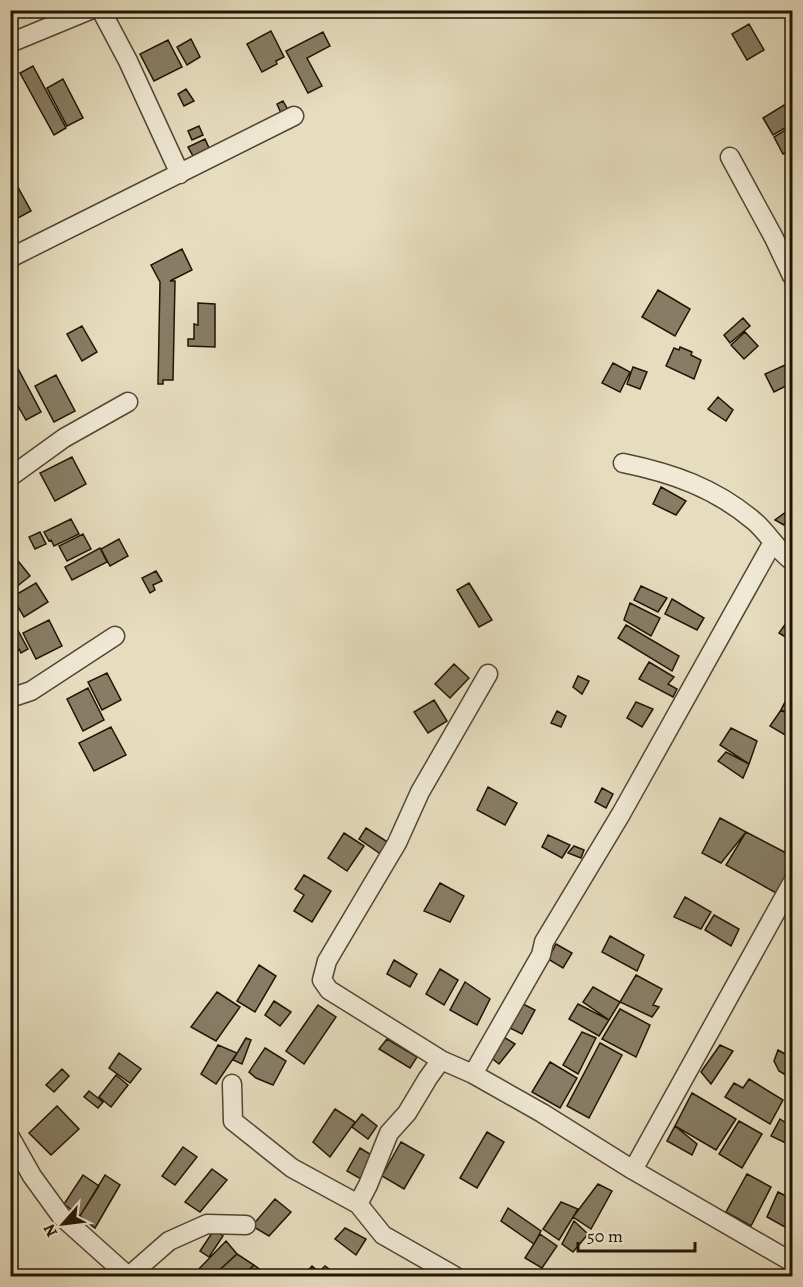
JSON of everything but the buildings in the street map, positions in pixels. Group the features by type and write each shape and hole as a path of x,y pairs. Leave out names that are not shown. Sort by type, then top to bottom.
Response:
{"street":[{"path":"10,43 90,10"},
{"path":"101,10 128,61 180,174"},
{"path":"10,258 294,116"},
{"path":"730,157 765,220 792,276"},
{"path":"10,477 64,438 128,402"},
{"path":"623,463 653,469 722,497 754,522 782,554 792,561"},
{"path":"473,1074 516,995 541,955 544,942 621,814 773,542"},
{"path":"10,698 31,691 115,636"},
{"path":"488,674 420,792 397,843 327,961 322,980 329,990 441,1060 473,1074 542,1113 633,1170 792,1262"},
{"path":"633,1170 792,883"},
{"path":"358,1204 389,1133 407,1113 441,1060"},
{"path":"232,1084 233,1121 292,1168 358,1204 383,1235 455,1276"},
{"path":"10,1137 32,1176 61,1216 129,1276 169,1241 207,1224 246,1225"}]}
